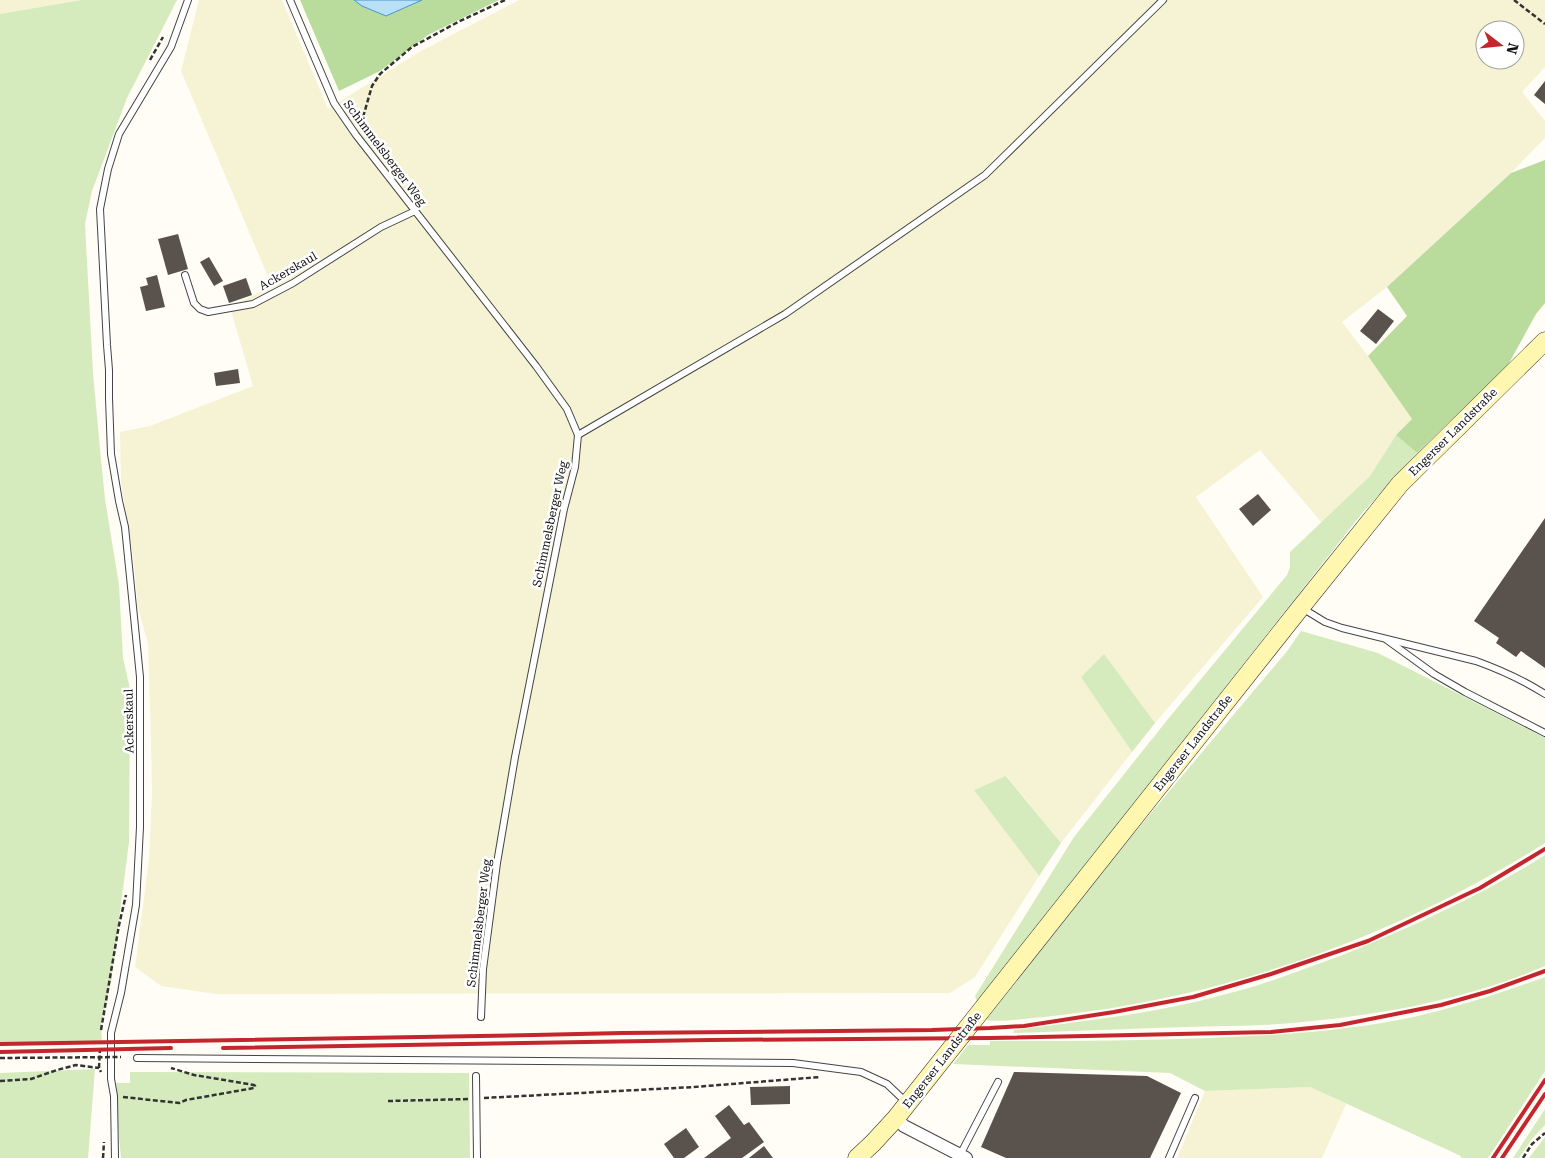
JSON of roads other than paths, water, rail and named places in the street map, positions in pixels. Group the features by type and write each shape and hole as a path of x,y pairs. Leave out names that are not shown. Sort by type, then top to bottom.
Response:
{"main road":[{"name":"Engerser Landstraße","path":"857,1158 896,1118 1400,484 1545,341"}],"street":[{"path":"896,1118 904,1126 963,1156"}],"lane":[{"name":"Ackerskaul","path":"115,1158 114,1096 110,1079 111,1033 121,993 136,905 140,827 140,677 125,527 118,501 111,454 109,370 106,345 100,209 108,170 120,134 171,47 188,0"},
{"name":"Schimmelsberger Weg","path":"290,0 334,103 356,135 541,373 567,409 578,435 575,467 562,519 513,766 484,959 480,1017"},
{"path":"578,435 785,314 985,175 1163,0"},
{"name":"Ackerskaul","path":"185,275 194,303 200,310 208,312 252,304 293,283 381,227 415,211"},
{"path":"1301,607 1326,622 1342,628 1482,663 1515,676 1545,694"},
{"path":"1384,638 1434,674 1545,733"},
{"path":"137,1058 793,1063 861,1072 887,1084 907,1103"},
{"path":"476,1076 477,1158"},
{"path":"963,1156 998,1082"},
{"path":"1169,1158 1195,1098"}],"water":[{"path":"354,0 422,0 386,16 362,6"}],"railway":[{"path":"0,1044 622,1033 932,1030 1024,1026 1193,997 1271,974 1368,941 1480,888 1545,849"},
{"path":"223,1048 710,1040 990,1038 1271,1032 1340,1025 1441,1005 1490,991 1545,971"},
{"path":"0,1052 171,1048"},
{"path":"1493,1158 1545,1080"},
{"path":"1502,1158 1545,1094"}]}
